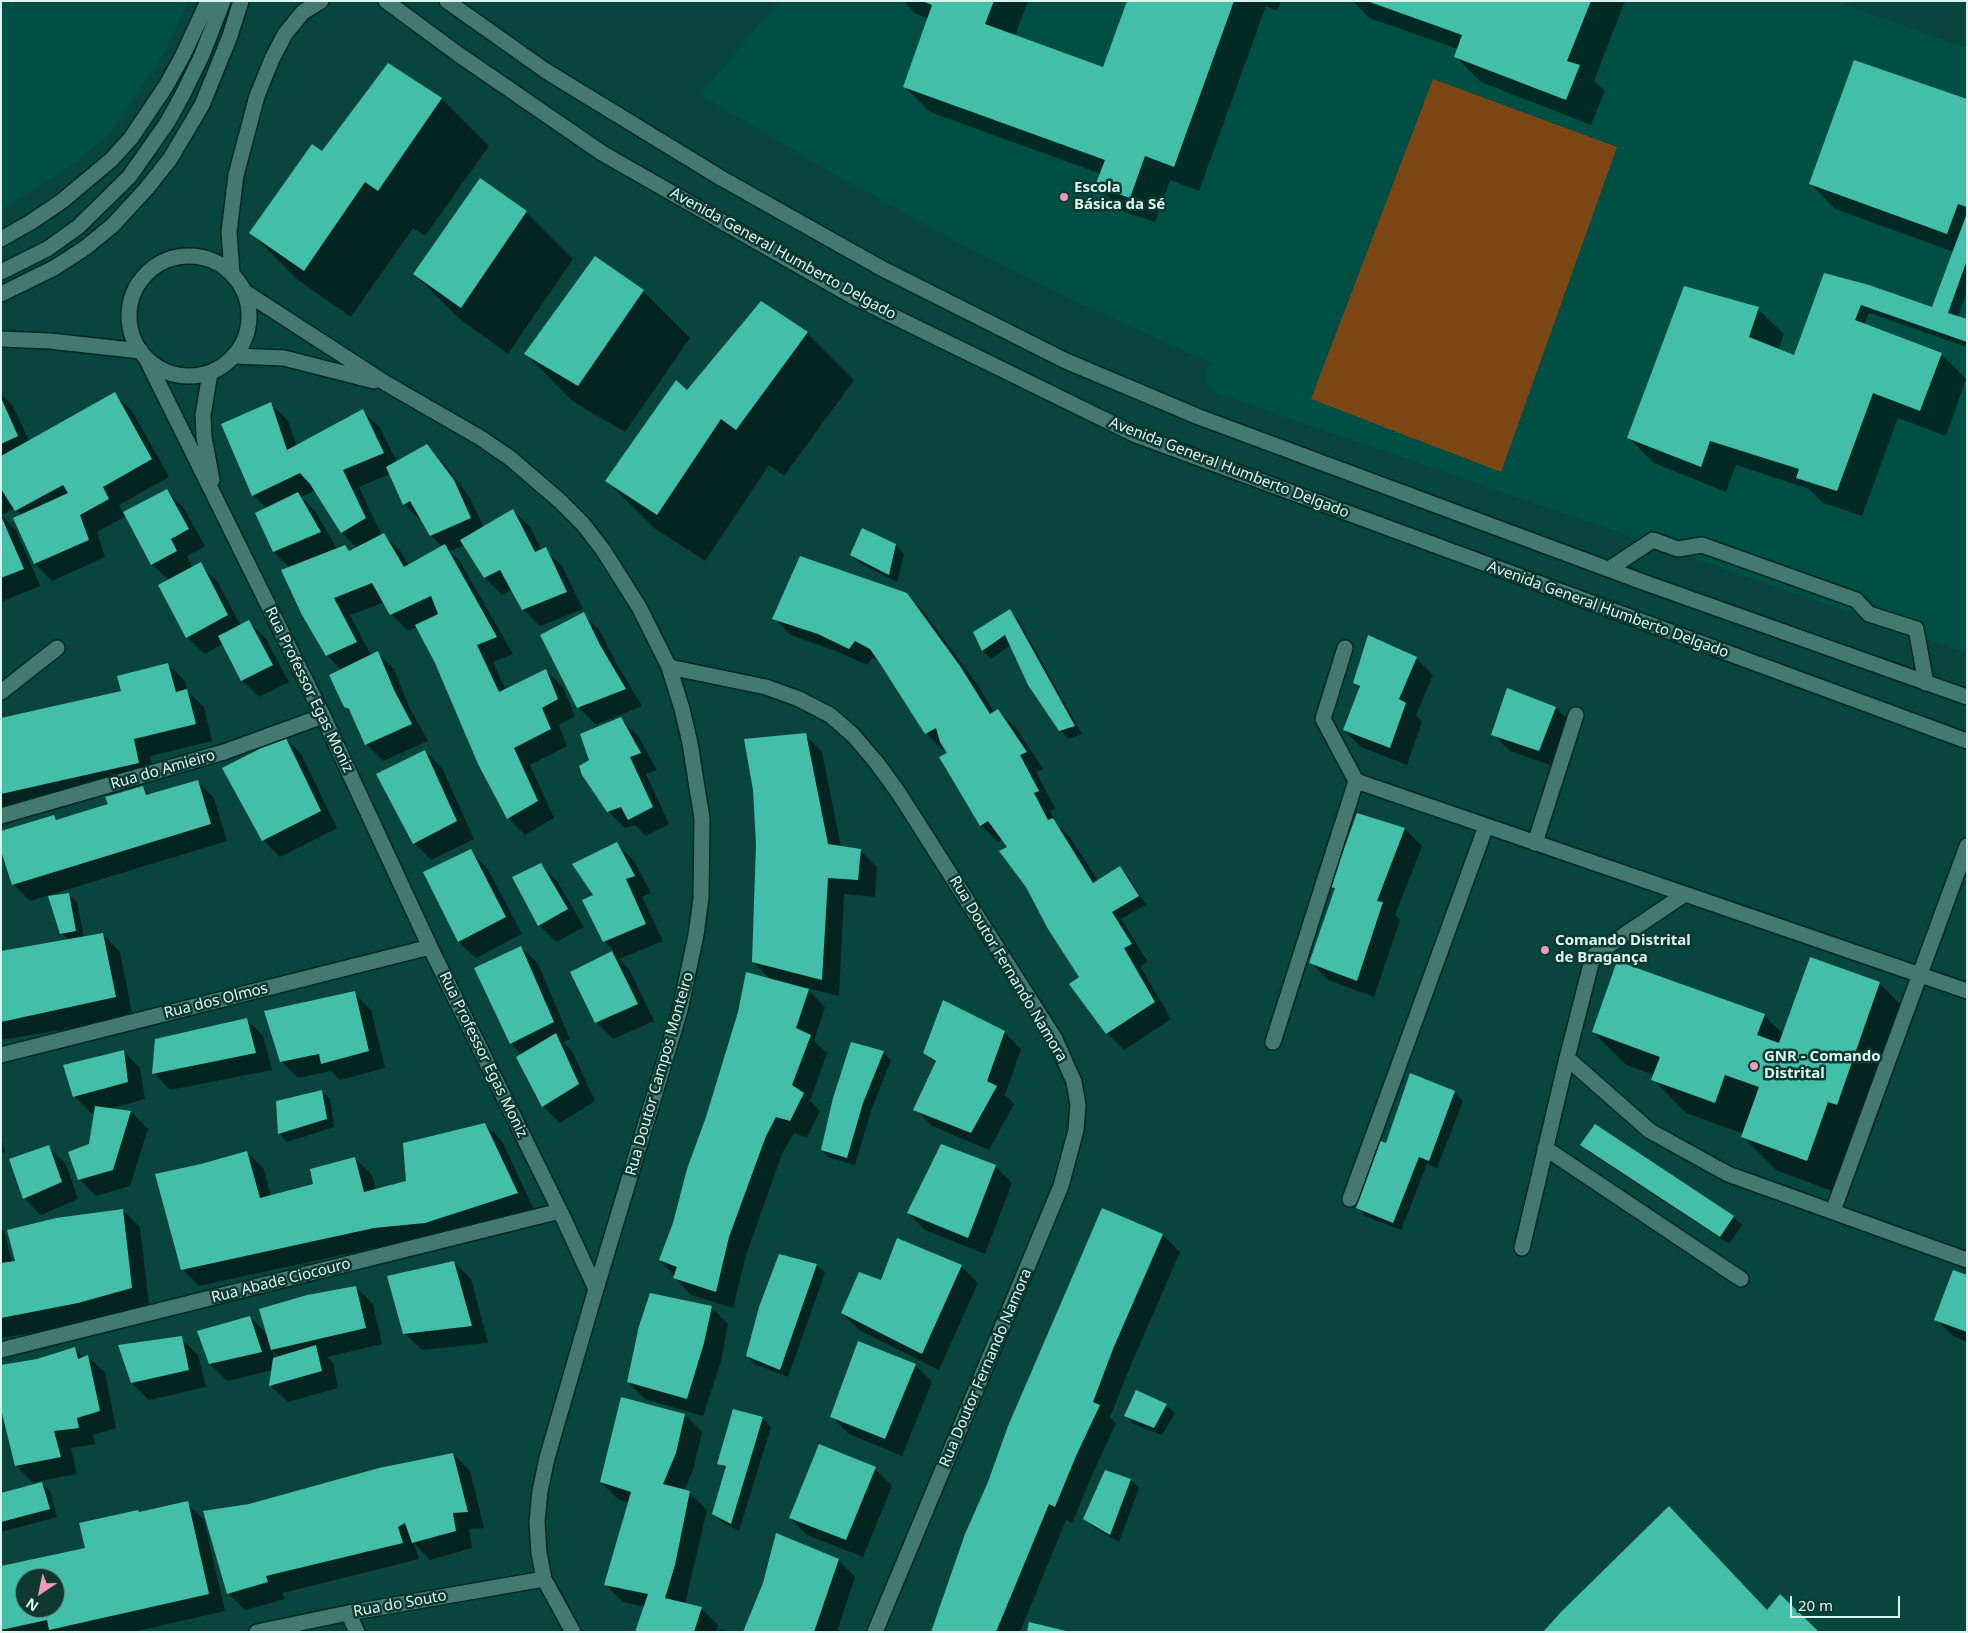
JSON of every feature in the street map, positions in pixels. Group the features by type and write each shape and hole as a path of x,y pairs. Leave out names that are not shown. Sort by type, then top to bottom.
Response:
{"street":[{"path":"1,240 62,201 105,165 130,138 170,78 208,1"},
{"path":"1,272 47,249 78,227 129,177 167,123 182,96 202,56 223,1"},
{"path":"1,294 54,268 85,248 112,225 147,188 170,159 202,105 230,36 241,1"},
{"path":"232,273 229,232 236,175 257,96 272,59 285,34 303,12 321,1"},
{"name":"Avenida General Humberto Delgado","path":"386,1 458,54 611,158 852,296 1136,435 1967,741"},
{"path":"447,1 546,71 721,178 881,268 1066,361 1199,417 1610,569 1967,697"},
{"path":"1,339 50,341 144,355 161,369 177,375 194,376 210,373 224,366 235,356 244,342 250,325 250,308 245,292 232,273 215,261 196,256 176,256 158,264 142,277 133,294 129,314 132,334 144,355 216,498"},
{"path":"245,292 387,384"},
{"path":"235,356 284,358 387,384"},
{"path":"210,373 203,416 204,438 216,498"},
{"name":"Rua Doutor Campos Monteiro","path":"387,384 456,423 510,458 583,524 623,579 639,607 669,667 682,710 702,819 701,898 694,945 680,1010 596,1289"},
{"name":"Rua Professor Egas Moniz","path":"216,498 324,716 430,947 560,1211 596,1289"},
{"path":"1610,569 1653,540 1678,548 1702,545 1856,600 1869,614 1916,629 1926,683"},
{"path":"1,692 57,648"},
{"path":"1345,648 1323,718 1356,781 1967,991"},
{"name":"Rua Doutor Fernando Namora","path":"669,667 766,687 799,699 830,715 853,735 904,800 1055,1039 1074,1082 1078,1104 1076,1130 1061,1186 875,1632"},
{"path":"1535,843 1576,715"},
{"name":"Rua do Amieiro","path":"1,816 224,752 324,716"},
{"path":"1273,1042 1356,781"},
{"path":"1350,1199 1486,826"},
{"path":"1833,1211 1967,846"},
{"path":"1522,1248 1593,956 1684,894"},
{"name":"Rua dos Olmos","path":"1,1055 430,947"},
{"path":"1567,1058 1650,1131 1728,1174 1967,1260"},
{"path":"1546,1148 1740,1279"},
{"name":"Rua Abade Ciocouro","path":"1,1350 560,1211"},
{"path":"573,1632 544,1579 538,1553 537,1522 540,1491 547,1458 596,1289"},
{"name":"Rua do Souto","path":"256,1632 348,1613 544,1579"},
{"path":"348,1613 357,1632"}],"shaded area":[{"path":"1,1 188,1 167,49 110,134 75,163 1,211"},
{"path":"779,1 1844,1 1843,4 1967,48 1967,653 1213,392 1206,382 1206,372 1210,363 1083,305 951,239 828,171 700,95"},
{"path":"1433,79 1617,147 1501,472 1311,399"}],"building":[{"path":"922,1 994,1 985,24 1103,67 1127,1 1234,1 1174,167 1145,156 1130,198 1095,186 1105,160 903,87 932,5"},
{"path":"1367,1 1591,1 1567,61 1580,65 1566,100 1454,57 1462,35"},
{"path":"1854,60 1967,99 1967,207 1958,204 1947,234 1809,184"},
{"path":"388,63 442,98 378,191 365,182 304,271 249,233 312,144 322,151"},
{"path":"480,178 527,211 461,308 413,274"},
{"path":"1967,213 1967,260 1948,313 1967,319 1967,342 1861,305 1855,320 1942,353 1920,411 1873,393 1837,491 1796,478 1799,469 1710,441 1701,467 1627,438 1684,286 1759,307 1749,337 1794,355 1824,273 1869,285 1932,307"},
{"path":"595,256 644,290 578,386 524,354"},
{"path":"761,301 808,332 736,430 721,419 657,515 605,481 676,380 687,390"},
{"path":"115,392 152,459 103,487 109,499 80,515 89,540 34,564 13,518 68,493 63,485 15,511 1,489 1,456"},
{"path":"1,398 18,436 1,444"},
{"path":"271,402 287,450 363,409 384,453 343,470 366,518 341,533 310,484 300,473 252,496 221,424"},
{"path":"427,444 454,480 471,518 430,536 410,501 403,505 386,467"},
{"path":"167,489 189,529 171,539 177,551 151,565 123,512"},
{"path":"298,492 321,532 273,552 255,513"},
{"path":"513,509 535,552 546,547 567,592 522,610 500,570 484,578 460,540"},
{"path":"1,516 24,569 1,578"},
{"path":"862,528 896,544 889,575 850,555"},
{"path":"384,533 404,567 445,544 497,637 477,645 499,692 546,669 558,699 542,708 551,729 514,748 538,801 507,819 478,764 435,663 415,625 438,614 431,596 390,615 372,583 334,598 357,642 326,656 302,615 281,570 345,545 349,551"},
{"path":"800,556 907,593 960,666 990,714 998,709 1027,752 1020,755 1039,791 1034,793 1048,820 1053,818 1093,883 1120,866 1139,896 1112,912 1132,944 1124,948 1155,1002 1106,1034 1069,984 1079,977 1048,929 1026,887 999,851 1007,847 988,821 980,826 939,757 947,753 940,742 936,728 925,734 870,649 855,641 849,649 818,634 772,619"},
{"path":"201,562 228,615 186,638 158,585"},
{"path":"1010,609 1075,726 1059,731 1028,685 1005,635 982,651 973,632"},
{"path":"584,612 600,645 626,689 577,708 540,635"},
{"path":"249,620 273,665 241,681 218,636"},
{"path":"1368,635 1417,657 1399,699 1406,703 1390,748 1343,730 1360,686 1353,683"},
{"path":"378,651 394,690 412,724 365,745 349,709 344,707 329,675"},
{"path":"168,663 176,692 187,689 196,724 134,739 139,763 1,794 1,718 121,691 117,676"},
{"path":"1507,688 1556,707 1539,751 1491,735"},
{"path":"621,717 641,753 630,757 653,807 628,820 621,807 607,812 582,775 579,766 589,760 580,734"},
{"path":"806,733 828,844 861,849 858,880 828,878 822,980 752,962 756,844 753,790 744,739"},
{"path":"285,736 321,811 262,841 222,768"},
{"path":"425,750 457,821 413,844 376,774"},
{"path":"198,780 211,824 12,885 1,851 1,831 54,815 56,820 108,804 105,797 143,786 146,795"},
{"path":"1357,813 1405,828 1377,901 1383,902 1357,981 1309,963 1335,888 1330,887"},
{"path":"617,842 635,876 626,879 646,924 603,942 582,900 593,895 572,864"},
{"path":"471,849 506,917 458,942 423,872"},
{"path":"541,863 568,909 538,926 512,877"},
{"path":"69,893 76,931 60,934 48,896"},
{"path":"103,933 116,997 1,1022 1,951"},
{"path":"521,946 554,1022 510,1044 474,968"},
{"path":"612,951 638,1004 595,1023 570,972"},
{"name":"GNR - Comando Distrital","path":"1810,957 1880,982 1837,1105 1828,1102 1807,1161 1741,1137 1759,1087 1725,1075 1715,1103 1651,1080 1660,1057 1592,1032 1617,961 1765,1014 1757,1035 1779,1043"},
{"path":"746,972 809,989 796,1028 811,1035 792,1085 804,1093 790,1121 776,1117 766,1136 729,1237 716,1292 673,1278 677,1267 659,1260 673,1223 687,1169 706,1117 738,1012"},
{"path":"355,991 369,1051 321,1064 319,1054 280,1062 264,1011"},
{"path":"943,1000 1005,1031 987,1081 997,1086 971,1133 913,1110 936,1061 923,1053"},
{"path":"247,1018 256,1053 152,1074 155,1039"},
{"path":"556,1033 579,1084 542,1107 516,1057"},
{"path":"851,1042 884,1051 863,1103 847,1158 821,1150 833,1098"},
{"path":"124,1050 128,1082 73,1097 63,1065"},
{"path":"1410,1073 1455,1091 1429,1161 1419,1157 1393,1223 1356,1208 1378,1140 1386,1143"},
{"path":"322,1090 327,1119 278,1134 276,1101"},
{"path":"95,1106 131,1111 113,1170 78,1180 68,1152 89,1144"},
{"path":"485,1123 518,1193 425,1223 374,1228 181,1270 155,1174 247,1151 260,1198 313,1184 310,1169 355,1157 364,1192 406,1181 403,1143"},
{"path":"1595,1124 1734,1216 1720,1237 1580,1145"},
{"path":"941,1144 996,1165 968,1238 907,1213"},
{"path":"49,1145 62,1182 23,1199 9,1159"},
{"path":"1102,1208 1163,1234 1113,1349 1093,1402 1100,1405 1055,1507 1049,1504 996,1632 931,1632 965,1534 988,1482 1008,1426"},
{"path":"123,1209 132,1288 78,1303 1,1318 1,1263 15,1261 7,1230 56,1218"},
{"path":"897,1238 962,1265 922,1354 841,1313 859,1272 881,1280"},
{"path":"779,1254 817,1264 780,1370 746,1356 759,1307"},
{"path":"454,1261 472,1326 403,1334 387,1276"},
{"path":"1953,1270 1967,1275 1967,1332 1934,1320"},
{"path":"356,1286 366,1328 271,1350 259,1309 307,1295"},
{"path":"650,1293 712,1306 704,1343 687,1399 627,1382 639,1326"},
{"path":"250,1316 262,1352 209,1364 197,1331"},
{"path":"182,1336 189,1370 131,1383 118,1345"},
{"path":"858,1341 916,1364 885,1439 830,1417"},
{"path":"316,1345 322,1371 269,1386 273,1358"},
{"path":"75,1347 78,1359 88,1355 100,1411 77,1418 79,1428 54,1431 61,1457 15,1466 1,1409 1,1365 37,1359"},
{"path":"1136,1390 1167,1404 1154,1428 1124,1416"},
{"path":"621,1397 685,1414 676,1453 663,1484 690,1491 675,1565 665,1598 702,1607 694,1632 635,1632 648,1594 604,1585 631,1492 600,1482"},
{"path":"733,1409 763,1417 731,1524 712,1514 726,1466 717,1464"},
{"path":"819,1444 876,1467 846,1540 789,1518"},
{"path":"453,1453 468,1512 453,1513 456,1531 412,1543 405,1523 398,1527 403,1543 266,1576 268,1582 227,1594 203,1511 249,1504 379,1468"},
{"path":"1105,1470 1131,1479 1110,1535 1083,1519"},
{"path":"42,1482 50,1509 1,1522 1,1493"},
{"path":"188,1501 209,1594 49,1630 47,1620 1,1630 1,1566 85,1548 79,1523 138,1510 139,1512"},
{"path":"1669,1506 1767,1610 1780,1594 1819,1632 1543,1632"},
{"path":"776,1533 839,1559 814,1632 743,1632 763,1583"},
{"path":"1029,1622 1066,1631 1066,1632 1027,1632"}],"place":[{"name":"Escola Básica da Sé","path":"1064,197"},
{"name":"Comando Distrital de Bragança","path":"1545,950"},
{"name":"GNR - Comando Distrital","path":"1754,1066"}]}
